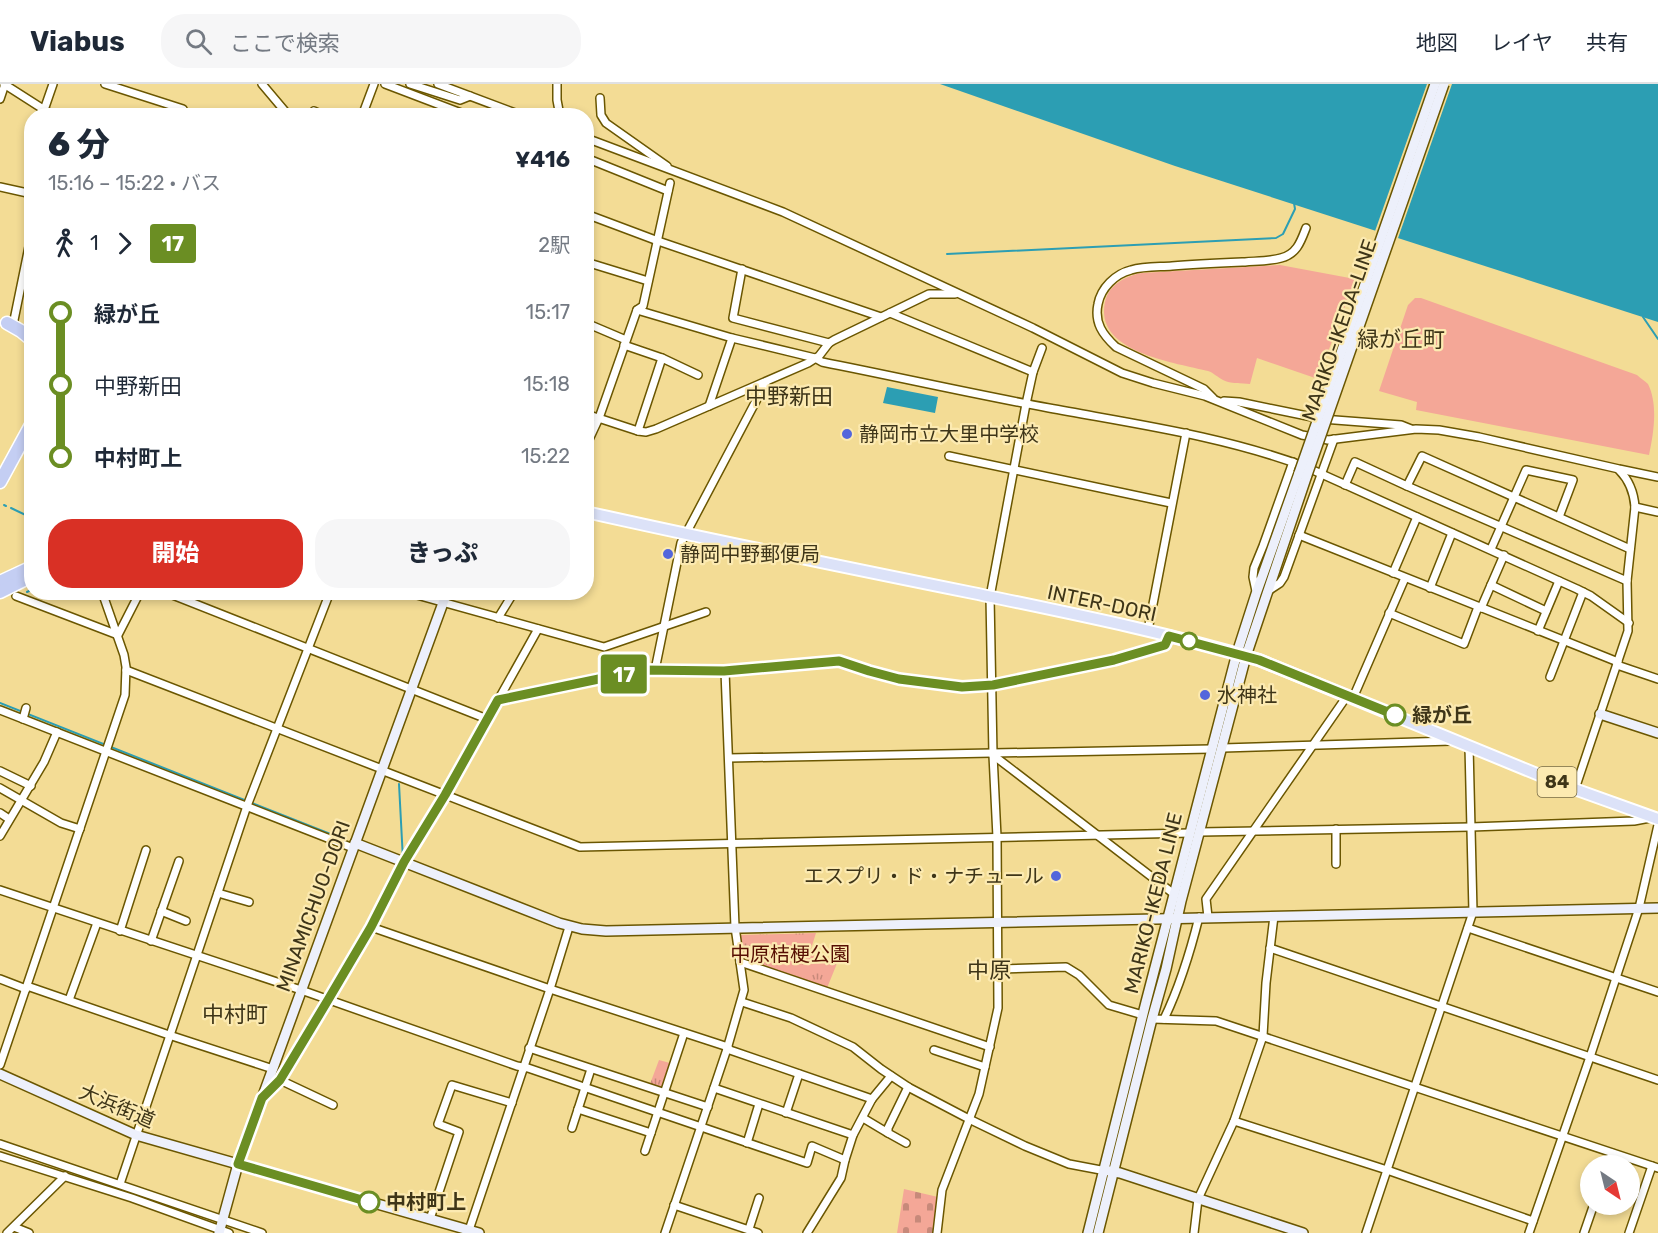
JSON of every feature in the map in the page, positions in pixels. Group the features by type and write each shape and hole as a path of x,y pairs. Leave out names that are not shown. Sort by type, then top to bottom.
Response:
{"highway":[{"path":"7,323 24,333"},
{"path":"0,482 24,438"},
{"path":"0,493 14,457"},
{"path":"0,582 24,571"},
{"path":"0,592 24,580"}],"main road":[{"path":"7,323 24,330"},
{"name":"INTER-DORI","path":"594,514 1148,630 1241,654 1656,821"}],"street":[{"path":"0,99 4,84 41,108"},
{"path":"45,108 52,84"},
{"path":"105,84 177,108"},
{"path":"262,84 282,108"},
{"path":"365,108 374,84"},
{"path":"385,84 448,108"},
{"path":"410,84 460,100 470,96"},
{"path":"438,84 502,108"},
{"path":"557,84 558,108"},
{"name":"MARIKO-IKEDA-LINE","path":"1262,590 1435,84"},
{"name":"MARIKO-IKEDA-LINE","path":"1262,590 1444,84"},
{"path":"600,98 601,115 606,123 671,170"},
{"path":"594,141 783,212 1033,328 1122,373 1216,400 1302,435 1328,440 1413,429 1439,430 1658,477"},
{"path":"594,161 669,187 643,306 637,310 594,427"},
{"path":"0,187 24,192"},
{"path":"594,217 882,317"},
{"path":"1306,228 1300,244 1293,252 1282,258 1130,270 1113,279 1100,296 1097,317 1100,329 1116,347 1204,389 1216,400 1239,402 1322,419 1401,425 1413,429"},
{"path":"594,264 648,281"},
{"path":"742,269 733,318 830,343"},
{"path":"7,323 24,276"},
{"path":"594,417 638,431 646,432 656,429 808,363 819,356 830,343 929,294 959,294"},
{"path":"637,310 732,338 815,358 822,362 1026,404 1186,433 1267,453 1321,474 1583,592 1629,623"},
{"path":"890,313 1033,372"},
{"path":"594,327 698,375"},
{"path":"709,406 732,338"},
{"path":"937,1233 942,1190 979,1094 998,1008 997,837 990,597 1026,404 1033,372 1042,348"},
{"path":"638,431 662,358"},
{"path":"655,670 681,543 766,381"},
{"path":"1148,630 1186,433"},
{"path":"1293,462 1254,568 1253,577 1262,590 1269,590 1280,583 1284,576 1334,439"},
{"path":"949,456 1171,503"},
{"path":"1407,486 1422,456 1630,549"},
{"path":"1346,485 1355,462 1627,581"},
{"path":"1491,549 1526,470 1573,480 1559,517"},
{"path":"1575,789 1628,631 1627,581 1635,507 1634,496 1619,470"},
{"path":"1635,507 1658,512"},
{"path":"1393,573 1417,517"},
{"path":"1430,588 1452,533"},
{"path":"1299,535 1658,678"},
{"path":"1389,613 1464,644 1504,555"},
{"path":"1164,1019 1177,993 1204,917 1206,899 1313,745 1350,697 1405,578"},
{"path":"1538,631 1559,581"},
{"path":"1491,585 1546,611"},
{"name":"MARIKO-IKEDA LINE","path":"1173,918 1195,832 1211,749 1262,590"},
{"path":"1551,677 1583,592"},
{"path":"16,596 24,599"},
{"path":"26,600 118,635"},
{"path":"0,1065 125,695 124,655 105,600"},
{"path":"118,635 136,600"},
{"path":"185,600 487,719"},
{"path":"120,1184 249,803 327,600"},
{"path":"431,600 604,647 706,612"},
{"name":"MINAMICHUO-DORI","path":"222,1229 238,1164 444,600"},
{"path":"498,618 509,600"},
{"path":"262,1098 280,1080 371,927 404,862 445,795 538,629"},
{"path":"498,700 642,670 724,671 839,661 899,679 962,687 993,685 1114,660 1165,645 1169,636"},
{"name":"MARIKO-IKEDA LINE","path":"1088,1233 1109,1171 1147,1017 1166,969 1174,894 1222,748 1241,654"},
{"path":"126,670 580,848 1656,821 1639,908 1529,1233"},
{"path":"665,1233 728,1048 744,990 735,927 724,671"},
{"path":"23,718 26,708"},
{"path":"0,710 249,803 354,846 404,862 569,927 606,930 1658,908"},
{"path":"1600,714 1658,733"},
{"path":"0,836 31,786 57,732"},
{"path":"1222,748 1458,741"},
{"path":"1366,1233 1473,912 1469,746"},
{"path":"729,758 1211,749"},
{"path":"993,754 1174,894"},
{"path":"0,771 31,786"},
{"path":"0,788 61,823 80,829"},
{"path":"0,813 9,819"},
{"path":"1336,829 1336,864"},
{"path":"120,931 146,850"},
{"path":"151,941 179,861"},
{"path":"0,890 807,1163 812,1146 845,1160"},
{"path":"218,893 249,902"},
{"path":"161,911 186,921"},
{"path":"1194,1233 1198,1199 1234,1120 1263,1036 1269,948 1274,916"},
{"path":"69,1000 97,923"},
{"path":"371,927 873,1099"},
{"path":"468,1232 569,927"},
{"path":"1468,928 1658,992"},
{"path":"1269,948 1658,1080"},
{"path":"740,963 990,1047"},
{"path":"999,969 1066,967 1086,981 1109,1005 1147,1017 1216,1021 1655,1167 1629,1233"},
{"path":"0,979 273,1069"},
{"path":"742,1002 791,1018 853,1047 908,1087 1025,1146 1069,1164 1109,1171 1303,1233"},
{"path":"645,1151 684,1033"},
{"path":"530,1048 708,1107"},
{"path":"934,1050 985,1067"},
{"path":"572,1128 591,1069"},
{"name":"大浜街道","path":"0,1074 136,1135 430,1219"},
{"path":"786,1113 799,1074"},
{"path":"807,1233 841,1178 853,1136 873,1099 891,1076"},
{"path":"280,1080 333,1105"},
{"path":"479,1233 468,1232 430,1219 459,1132 438,1124 452,1085 512,1103"},
{"path":"888,1133 888,1128 908,1087"},
{"path":"714,1089 853,1136"},
{"path":"747,1143 759,1104"},
{"path":"578,1109 651,1133"},
{"path":"863,1118 906,1143"},
{"path":"1234,1120 1533,1221"},
{"path":"0,1144 120,1184 222,1229"},
{"path":"0,1156 222,1229 262,1233"},
{"name":"MARIKO-IKEDA LINE","path":"1101,1232 1109,1171"},
{"path":"7,1233 65,1176"},
{"path":"749,1229 759,1198"},
{"path":"674,1204 758,1233"},
{"path":"1584,1233 1590,1215"},
{"path":"14,1227 29,1233"}],"green space":[{"path":"1280,265 1355,279 1318,379 1257,358 1250,384 1233,383 1208,371 1139,352 1112,333 1105,319 1105,302 1110,290 1119,282 1136,274"},
{"path":"1415,298 1421,298 1637,375 1648,384 1653,400 1654,428 1649,455 1416,410 1417,402 1379,391 1408,305"},
{"name":"中原桔梗公園","path":"816,933 810,952 838,961 827,988 745,961 740,935"},
{"path":"659,1060 670,1063 661,1088 650,1084"},
{"path":"904,1189 938,1197 933,1233 897,1233"}],"water":[{"path":"940,84 1658,84 1658,322 1175,166"},
{"path":"887,387 938,397 935,413 883,403"}],"pier":[{"path":"1427,84 1452,84 1397,241 1374,234"}],"waterway":[{"path":"947,254 1276,238 1283,234 1295,209 1294,203"},
{"path":"1643,317 1658,339"},
{"path":"11,508 24,514"},
{"path":"0,703 343,839"},
{"path":"399,784 403,860"}],"bus line":[{"name":"17","path":"369,1202 238,1164 262,1098 280,1080 328,1000 371,927 404,862 445,795 498,700 642,670 724,671 839,661 899,679 962,687 993,685 1114,660 1165,645 1169,636 1259,660 1395,715"}],"place":[{"name":"静岡市立大里中学校","path":"847,434"},
{"name":"静岡中野郵便局","path":"668,554"},
{"name":"水神社","path":"1205,695"},
{"name":"緑が丘","path":"1395,715"},
{"name":"エスプリ・ド・ナチュール","path":"1056,876"},
{"name":"中村町上","path":"369,1202"}],"district":[{"name":"緑が丘町","path":"1401,339"},
{"name":"中野新田","path":"789,396"},
{"name":"中原","path":"989,970"},
{"name":"中村町","path":"235,1014"}]}
